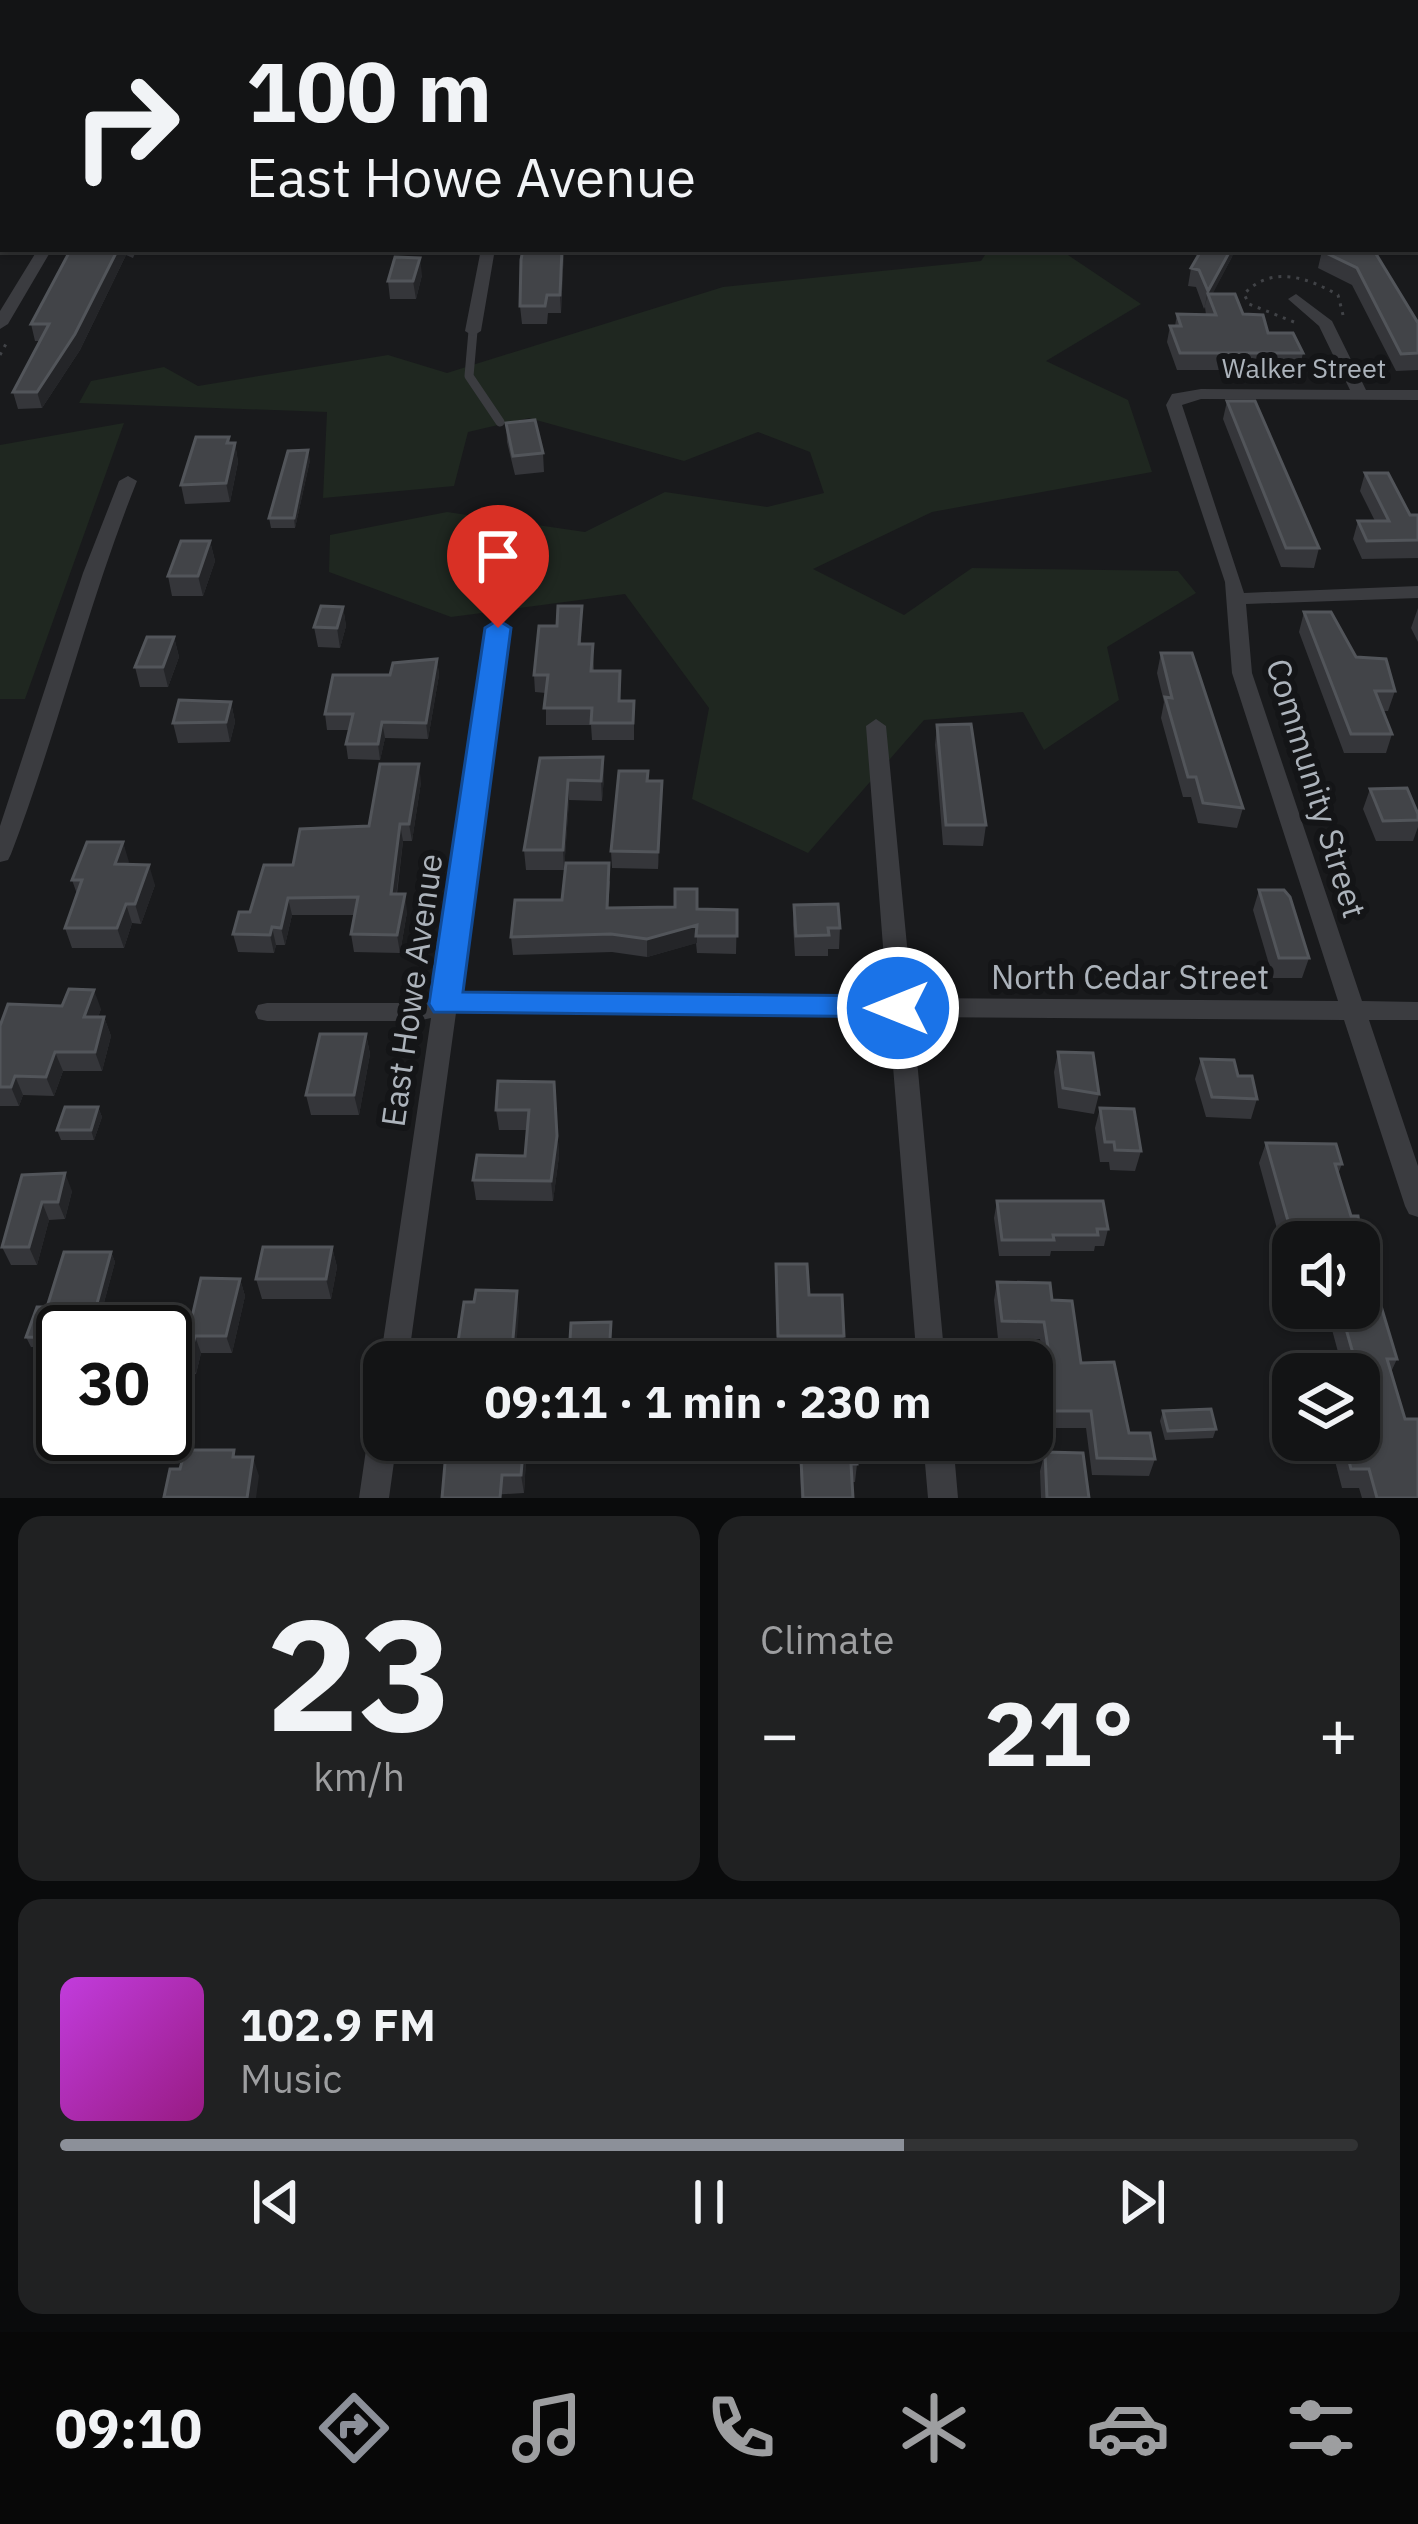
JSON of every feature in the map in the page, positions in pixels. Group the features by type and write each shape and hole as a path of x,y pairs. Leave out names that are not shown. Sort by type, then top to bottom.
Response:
{"street":[{"path":"0,324 43,252"},
{"path":"473,331 487,252"},
{"path":"1296,299 1326,324 1360,394"},
{"name":"Walker Street","path":"1190,395 1418,395"},
{"name":"Community Street","path":"1190,395 1174,405 1237,599 1242,673 1418,1206"},
{"path":"0,854 57,700 104,536 128,481"},
{"path":"1237,599 1418,592"},
{"name":"East Howe Avenue","path":"397,1341 498,628"},
{"path":"876,726 929,1341"},
{"name":"North Cedar Street","path":"267,1012 417,1012 445,1004 1418,1011"},
{"path":"374,1498 379,1461"},
{"path":"940,1461 943,1498"}],"lane":[{"path":"473,331 469,376 500,422"}],"shaded area":[{"path":"987,252 1063,252 1141,304 1046,361 1128,400 1152,472 932,512 813,569 904,615 972,568 1178,571 1196,593 1107,647 1119,700 1044,750 1023,712 924,720 808,853 692,799 709,708 625,594 451,617 329,572 330,535 447,512 585,532 665,492 767,507 824,493 810,452 758,432 684,461 529,418 468,432 454,486 323,498 327,412 79,403 91,381 164,367 198,386 388,355 447,373 723,287 981,261"},
{"path":"124,423 25,699 0,699 0,445"}],"building":[{"path":"69,252 116,252 75,334 37,392 13,392 49,324 31,324"},
{"path":"522,252 562,252 560,295 547,295 545,306 520,306"},
{"path":"1200,252 1229,252 1208,291 1199,270 1191,268"},
{"path":"1324,252 1375,252 1418,323 1418,353 1401,354 1357,268"},
{"path":"395,257 420,258 413,281 388,281"},
{"path":"1208,294 1235,294 1243,314 1263,315 1268,333 1293,333 1303,353 1180,353 1170,326 1181,326 1177,314 1216,315"},
{"path":"1227,401 1255,401 1319,548 1286,548"},
{"path":"535,420 543,453 513,456 506,423"},
{"path":"196,437 229,437 227,443 235,443 226,483 181,485"},
{"path":"308,450 294,518 269,518 288,451"},
{"path":"1365,473 1388,473 1410,515 1418,515 1418,540 1367,541 1358,521 1389,521"},
{"path":"181,541 210,541 198,576 168,576"},
{"path":"321,606 343,607 337,628 314,627"},
{"path":"558,606 582,606 579,644 593,644 591,671 620,671 619,701 634,701 633,723 591,723 592,708 544,708 548,675 534,675 539,626 557,626"},
{"path":"1304,612 1331,612 1356,657 1386,659 1395,691 1375,691 1392,734 1351,734"},
{"path":"147,637 174,637 163,667 135,667"},
{"path":"1161,653 1192,653 1243,808 1203,803 1196,777 1188,777 1165,697 1172,698"},
{"path":"437,659 426,723 382,722 378,744 346,744 353,714 325,714 333,675 390,675 393,663"},
{"path":"179,700 231,702 226,722 173,723"},
{"path":"971,724 986,825 946,825 937,725"},
{"path":"603,757 601,781 568,780 563,850 524,850 540,758"},
{"path":"380,764 419,764 409,824 400,824 391,894 405,894 397,935 351,934 358,897 288,898 281,928 272,927 270,935 233,934 239,912 250,912 264,865 293,865 300,829 369,826"},
{"path":"619,771 648,771 647,781 662,781 658,852 611,851"},
{"path":"1407,788 1418,820 1383,821 1370,789"},
{"path":"87,842 123,842 115,864 149,865 135,904 126,904 117,928 65,928 82,880 72,880"},
{"path":"566,863 609,863 607,908 675,907 675,889 697,889 697,909 737,910 737,936 696,936 697,925 647,939 611,934 511,937 515,900 562,900"},
{"path":"1259,890 1284,890 1290,897 1309,958 1279,958"},
{"path":"838,904 840,928 828,928 829,935 796,936 794,905"},
{"path":"69,989 94,990 84,1017 104,1017 95,1052 55,1052 46,1077 15,1076 11,1087 0,1087 0,1026 8,1004 62,1006"},
{"path":"320,1034 366,1034 354,1095 306,1095"},
{"path":"1058,1052 1093,1053 1099,1094 1063,1088"},
{"path":"1201,1059 1234,1060 1238,1076 1252,1076 1257,1099 1212,1097"},
{"path":"498,1081 554,1082 557,1136 551,1181 473,1180 477,1155 525,1156 529,1110 496,1110"},
{"path":"65,1107 98,1107 91,1130 57,1130"},
{"path":"1100,1108 1134,1109 1141,1151 1115,1150 1114,1142 1105,1142"},
{"path":"1266,1143 1336,1144 1342,1164 1335,1164 1351,1216 1358,1216 1359,1221 1288,1221"},
{"path":"65,1173 58,1202 42,1202 29,1247 2,1247 22,1175"},
{"path":"997,1201 1103,1201 1108,1229 1097,1229 1098,1235 1053,1235 1054,1240 1002,1240"},
{"path":"263,1247 332,1247 326,1279 256,1279"},
{"path":"64,1252 111,1252 97,1305 48,1305"},
{"path":"776,1264 807,1264 809,1295 842,1295 844,1336 778,1336"},
{"path":"201,1278 240,1279 226,1336 195,1336 192,1349 192,1317"},
{"path":"997,1282 1050,1283 1052,1300 1072,1301 1081,1363 1114,1362 1129,1433 1150,1433 1155,1459 1097,1458 1091,1411 1053,1411 1053,1341 1047,1341 1044,1322 1002,1321"},
{"path":"476,1290 517,1291 513,1341 458,1341 464,1302 474,1302"},
{"path":"1380,1303 1397,1359 1387,1359 1405,1419 1418,1419 1418,1498 1377,1498 1369,1469 1351,1469 1349,1461 1380,1461 1380,1353 1353,1353 1346,1329 1380,1329"},
{"path":"36,1310 36,1337 26,1337"},
{"path":"611,1322 610,1341 570,1341 571,1323"},
{"path":"1211,1409 1216,1429 1168,1431 1163,1411"},
{"path":"192,1450 234,1450 233,1457 253,1457 247,1498 164,1497 170,1469 180,1469 182,1461 192,1461"},
{"path":"1053,1452 1083,1453 1089,1498 1047,1498 1045,1461 1053,1461"},
{"path":"445,1461 522,1461 521,1475 502,1475 500,1498 442,1498"},
{"path":"801,1461 857,1461 851,1464 853,1498 803,1498"}],"route":[{"path":"498,628 445,1004 898,1008"}]}
